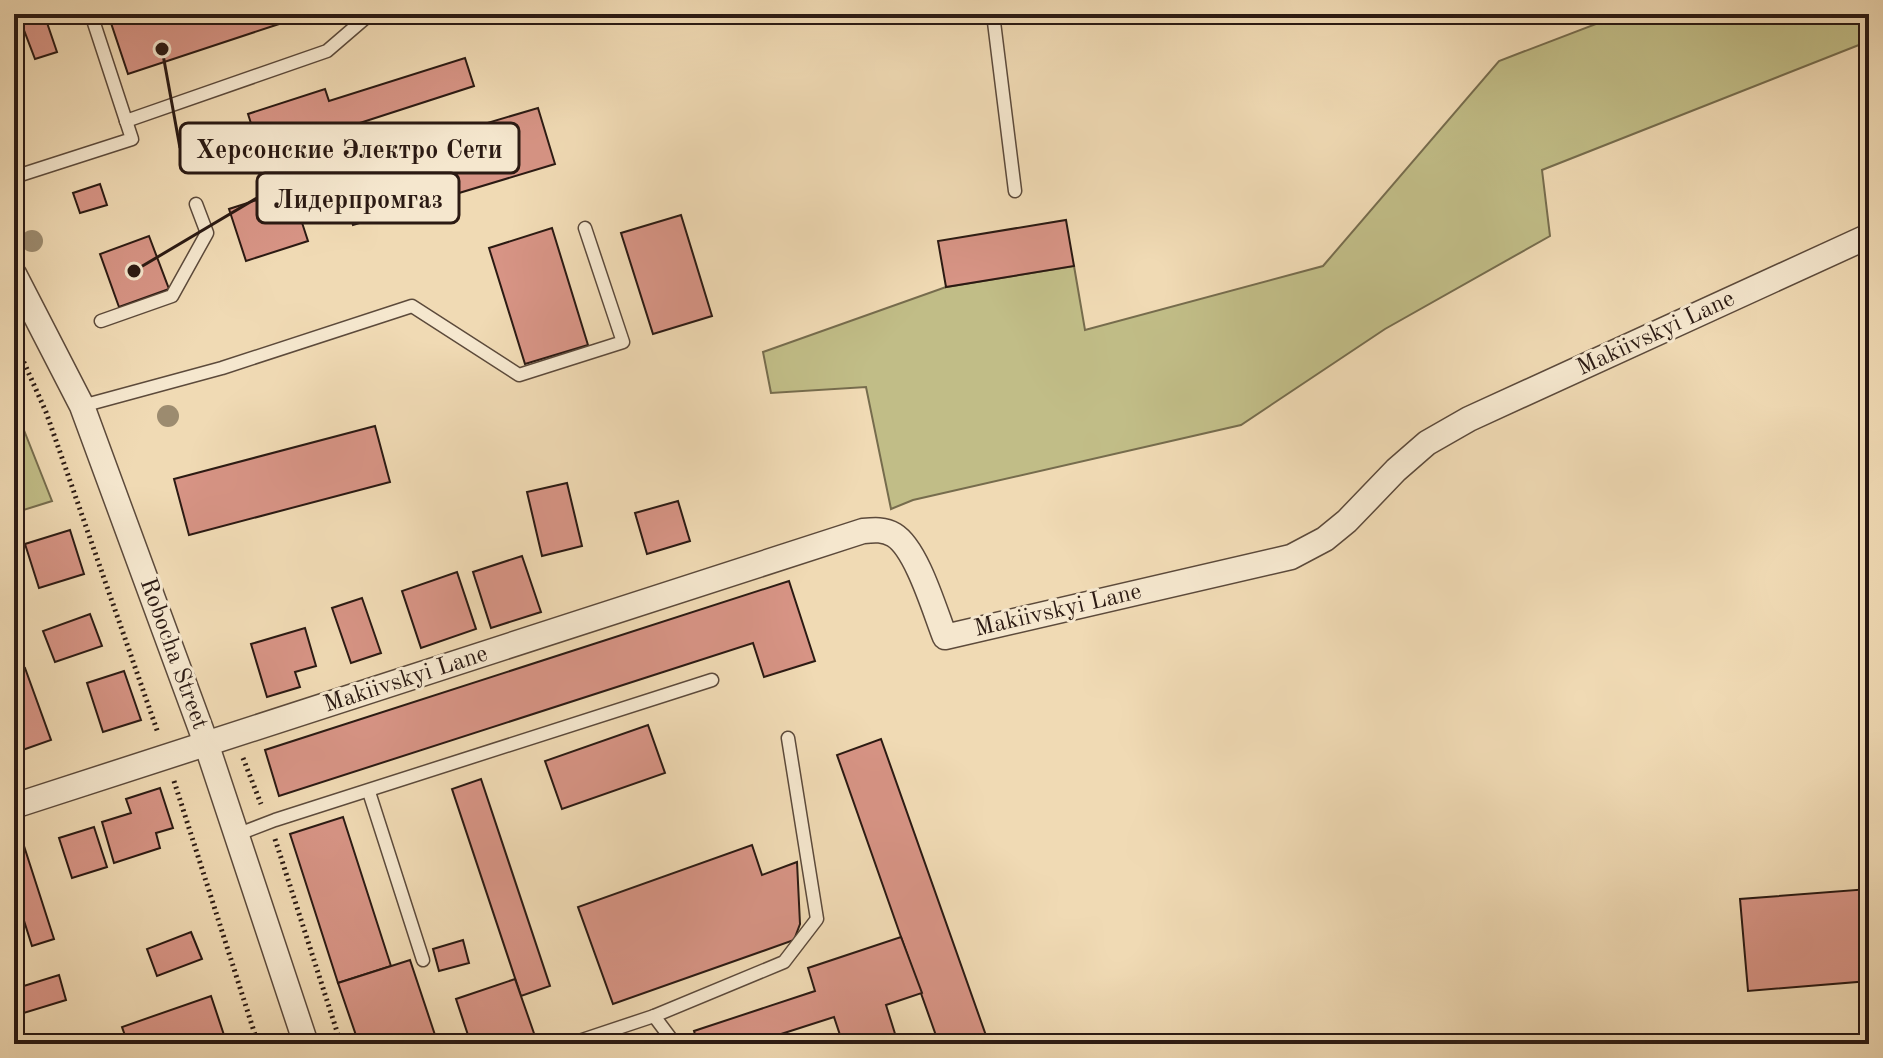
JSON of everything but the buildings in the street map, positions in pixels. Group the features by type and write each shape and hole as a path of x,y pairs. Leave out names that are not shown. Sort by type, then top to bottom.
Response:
{"street":[{"name":"Makiivskyi Lane","path":"14,806 863,531 879,529 895,535 910,552 945,637 1291,557 1325,539 1347,521 1427,443 1469,419 1869,236"},
{"name":"Robocha Street","path":"18,288 82,406 206,743 306,1044"}],"lane":[{"path":"14,177 132,139 91,14"},
{"path":"126,121 327,51 370,14"},
{"path":"993,14 1015,191"},
{"path":"101,321 172,296 207,233 196,204"},
{"path":"82,406 222,368 412,306 519,375 623,342 585,228"},
{"path":"236,835 268,822 712,680"},
{"path":"570,1044 654,1016 784,962 817,919 788,738"},
{"path":"369,792 423,960"},
{"path":"654,1016 675,1044"}],"path":[{"path":"14,340 46,412 166,756 258,1044"},
{"path":"235,736 281,853 341,1044"}],"shaded area":[{"path":"1622,14 1869,14 1869,41 1542,170 1550,236 1385,329 1241,425 913,500 891,509 866,387 771,393 763,352 946,287 1074,266 1085,330 1323,266 1499,61"},
{"path":"14,405 52,501 14,513"}],"place":[{"name":"Херсонские Электро Сети","path":"162,49"},
{"name":"Лидерпромгаз","path":"134,271"}]}
